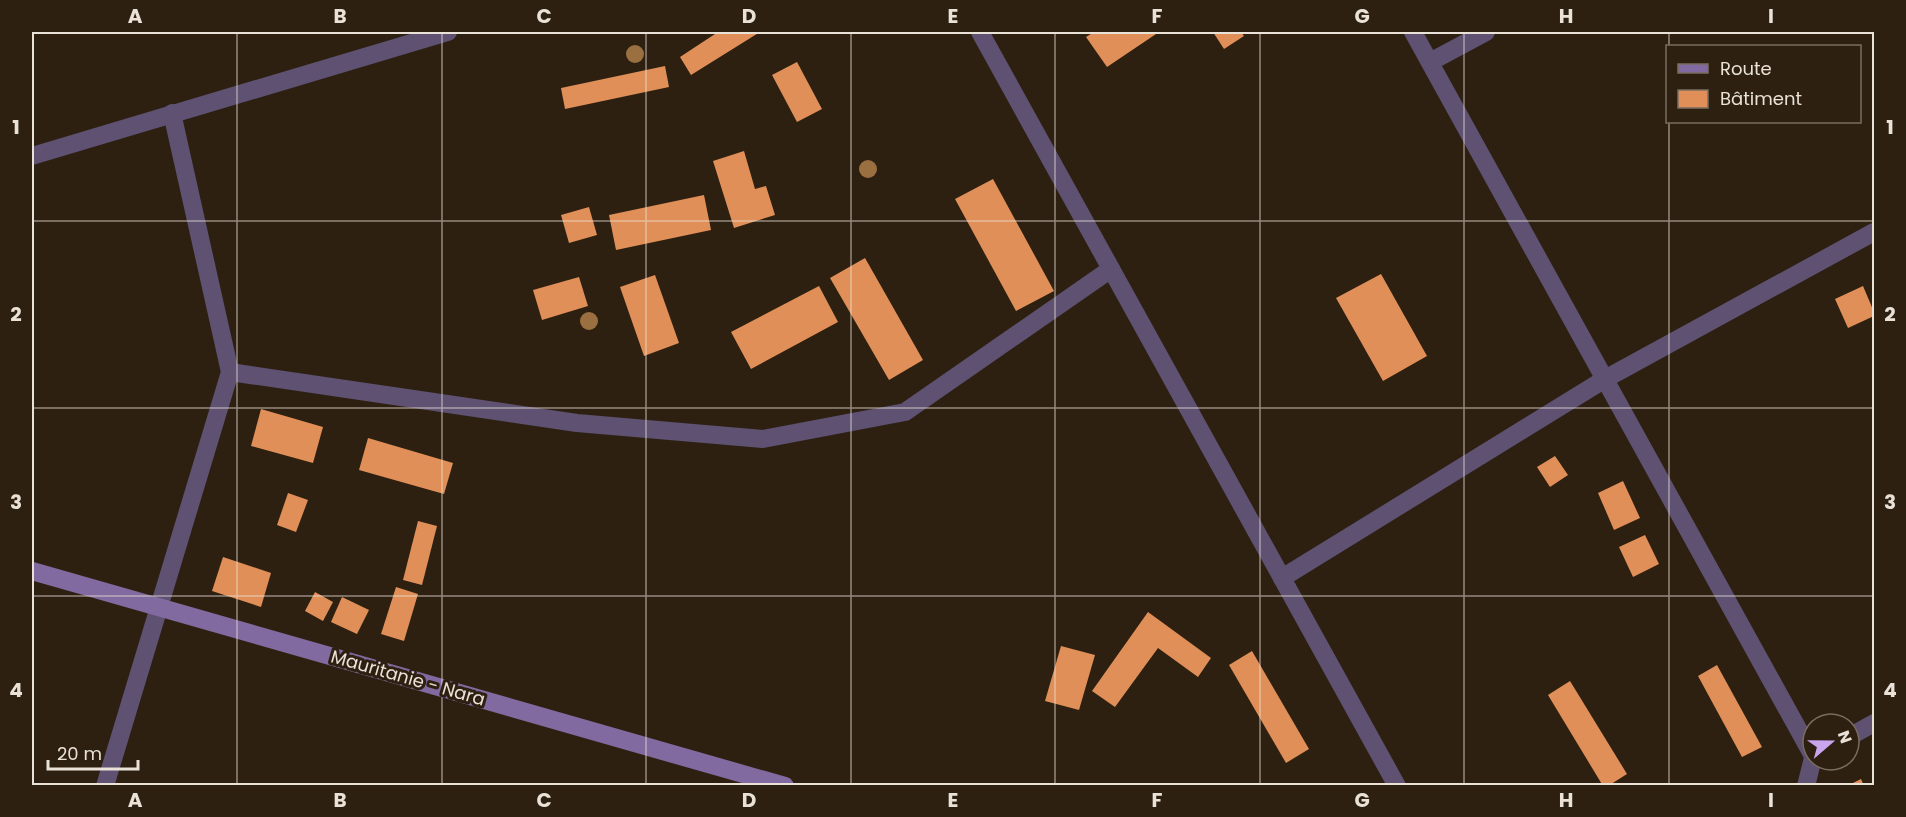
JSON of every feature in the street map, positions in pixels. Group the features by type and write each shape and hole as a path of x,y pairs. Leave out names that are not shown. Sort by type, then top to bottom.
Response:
{"main road":[{"name":"Mauritanie - Nara","path":"32,572 785,786"}],"street":[{"path":"32,156 448,32"},
{"path":"980,32 1397,786"},
{"path":"1413,32 1801,735"},
{"path":"1430,62 1486,32"},
{"path":"105,786 230,372 172,113"},
{"path":"1282,578 1605,379 1875,232"},
{"path":"230,372 577,423 763,439 905,412 1111,269"},
{"path":"1861,731 1875,723"}],"building":[{"path":"714,32 760,32 691,75 680,57 715,34"},
{"path":"1094,32 1159,32 1107,67 1086,37"},
{"path":"1213,32 1241,32 1244,36 1224,49"},
{"path":"797,62 822,109 797,122 772,75"},
{"path":"665,66 669,87 565,109 561,88"},
{"path":"744,151 755,189 766,186 775,215 734,228 713,161"},
{"path":"993,179 1054,291 1016,311 955,199"},
{"path":"704,195 711,230 616,250 609,215"},
{"path":"589,207 597,235 569,243 561,215"},
{"path":"865,258 923,360 889,380 830,278"},
{"path":"1381,274 1427,356 1383,381 1336,298"},
{"path":"655,275 679,343 644,356 620,287"},
{"path":"579,277 588,306 542,320 533,290"},
{"path":"819,286 838,322 751,369 731,332"},
{"path":"1863,286 1874,316 1848,328 1835,299"},
{"path":"261,409 323,427 313,463 251,446"},
{"path":"368,438 453,463 444,494 359,470"},
{"path":"1555,456 1568,475 1550,487 1537,467"},
{"path":"1623,481 1640,518 1614,530 1598,493"},
{"path":"288,493 308,500 296,532 277,525"},
{"path":"418,521 437,526 422,585 403,580"},
{"path":"1645,535 1659,564 1633,577 1619,547"},
{"path":"223,557 271,573 261,607 212,591"},
{"path":"396,587 418,594 404,641 381,634"},
{"path":"315,592 333,602 323,621 305,611"},
{"path":"342,597 369,610 357,634 331,622"},
{"path":"1148,612 1211,658 1198,677 1158,648 1115,707 1092,691"},
{"path":"1061,646 1095,655 1079,710 1045,701"},
{"path":"1252,651 1309,749 1286,763 1229,665"},
{"path":"1717,665 1762,747 1742,757 1698,676"},
{"path":"1570,681 1627,774 1608,786 1603,786 1548,695"},
{"path":"1861,779 1864,786 1847,786"}]}
